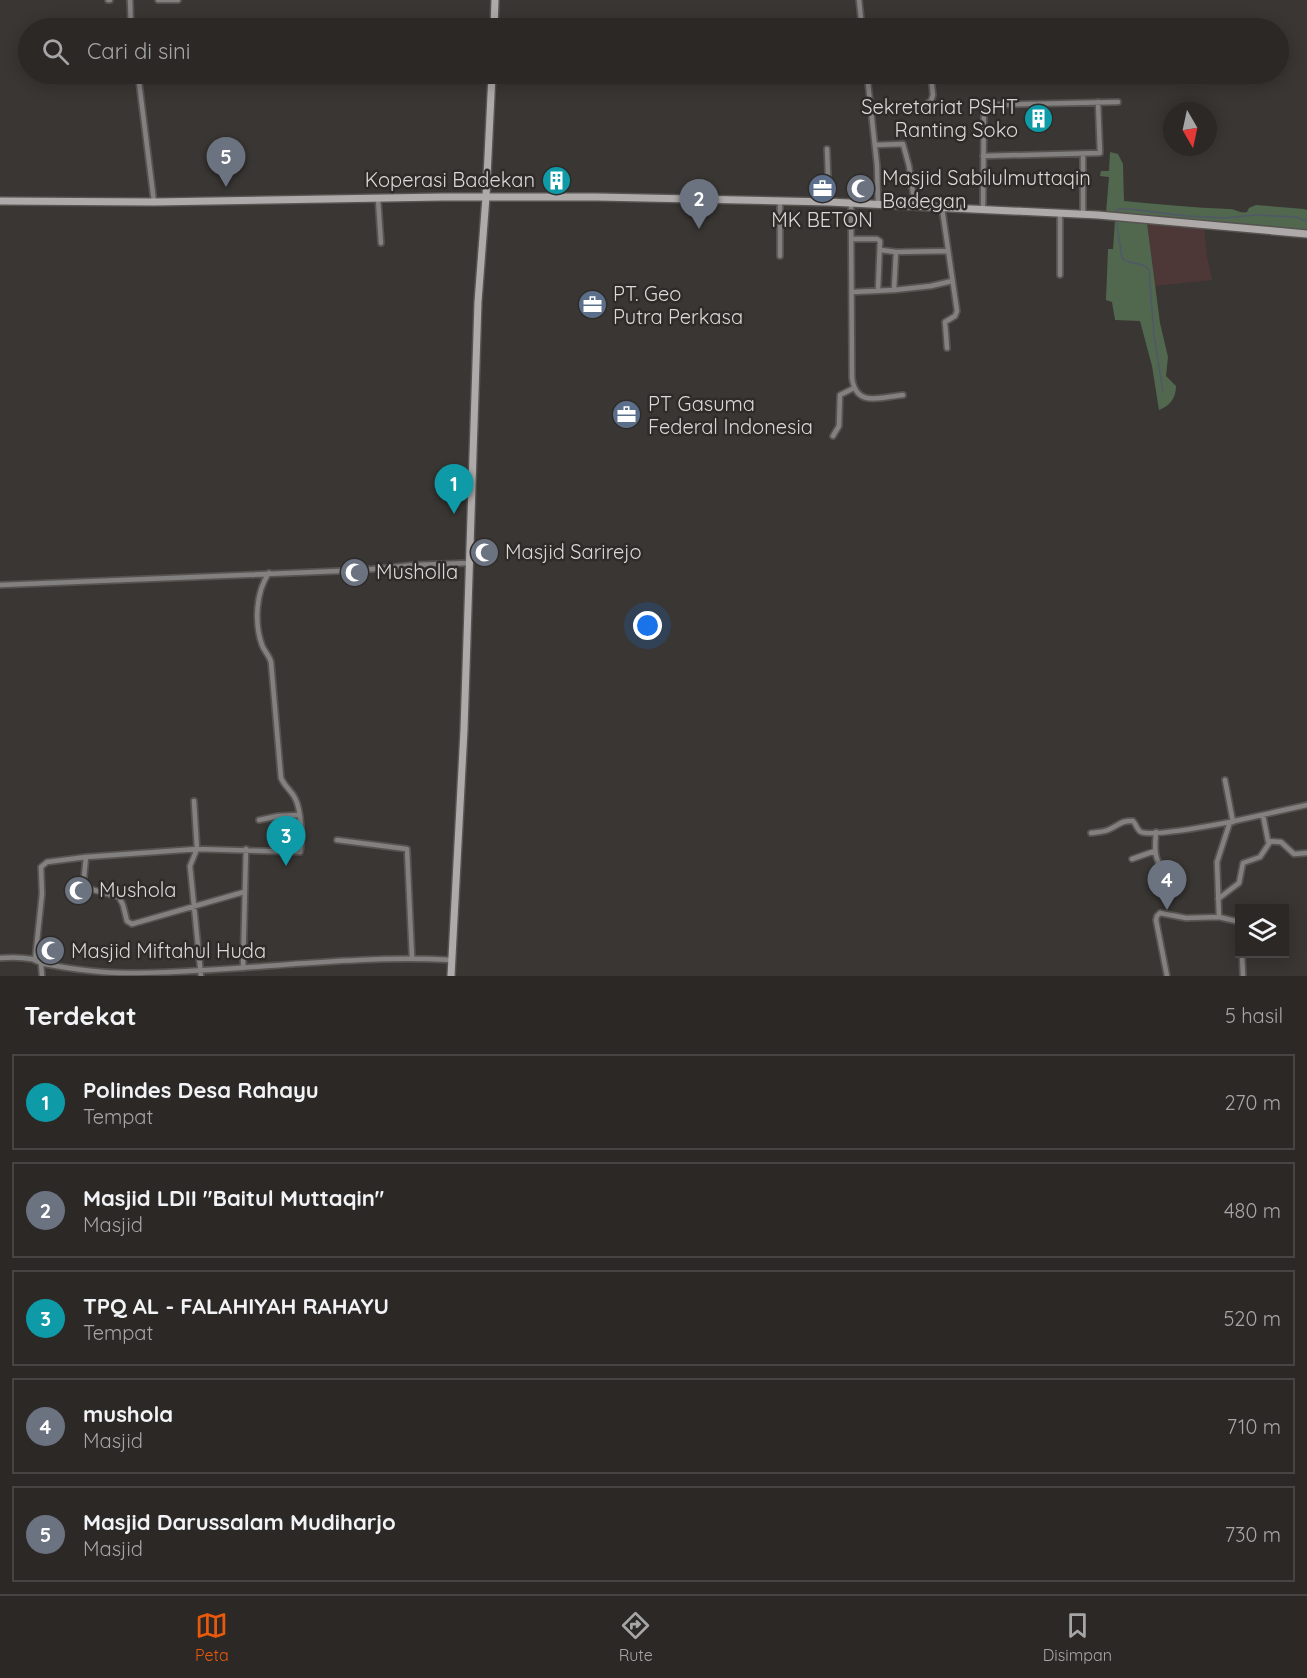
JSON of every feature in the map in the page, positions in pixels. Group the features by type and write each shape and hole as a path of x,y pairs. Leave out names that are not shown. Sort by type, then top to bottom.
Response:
{"street":[{"path":"130,0 131,18"},
{"path":"158,0 177,0"},
{"path":"494,18 495,0"},
{"path":"859,0 861,18"},
{"path":"139,84 154,202"},
{"path":"451,976 464,730 478,302 492,84"},
{"path":"868,84 875,145 878,204"},
{"path":"906,107 922,106 931,101 932,84"},
{"path":"983,156 1099,154 1101,151 1098,102"},
{"path":"984,210 984,105 1118,102"},
{"path":"875,145 903,145 909,166 915,206"},
{"path":"827,149 829,202"},
{"path":"1083,154 1083,215"},
{"path":"0,201 154,202 486,197 829,202 1116,217 1307,234"},
{"path":"378,199 381,243"},
{"path":"780,201 780,256"},
{"path":"851,203 852,378 854,388 856,393 865,399 903,395"},
{"path":"942,208 957,311 955,316 945,322 947,348"},
{"path":"1060,214 1060,275"},
{"path":"852,239 880,241 878,290"},
{"path":"881,250 947,251"},
{"path":"894,290 896,252"},
{"path":"853,292 931,286 952,281"},
{"path":"833,436 839,426 840,395 854,388"},
{"path":"0,585 469,563"},
{"path":"35,960 42,894 41,867 44,864 55,860 197,849 246,849 299,853 302,849 295,796 284,787 281,778 272,662 262,647 259,636 258,594 269,573"},
{"path":"1218,917 1216,862 1232,822 1225,780"},
{"path":"194,801 197,849 190,866 201,973"},
{"path":"1091,832 1106,830 1129,820 1135,823 1140,831 1156,832 1232,822 1307,805"},
{"path":"259,820 299,815"},
{"path":"1218,899 1239,883 1243,863 1260,857 1270,842 1263,815"},
{"path":"1156,832 1155,851 1162,869 1176,867"},
{"path":"337,840 407,849 412,957"},
{"path":"1270,842 1281,842 1294,855 1307,853"},
{"path":"243,968 246,849"},
{"path":"1132,859 1155,851"},
{"path":"86,857 84,888 119,897 127,921 131,924 244,892"},
{"path":"1167,976 1156,920 1160,913 1186,918 1218,917 1235,921"},
{"path":"0,958 15,957 35,960 42,964 104,974 201,973 324,961 412,957 452,960"},
{"path":"1242,958 1243,976"},
{"path":"42,964 42,976"}],"shaded area":[{"path":"1147,223 1204,227 1212,280 1155,286"}],"green space":[{"path":"1110,152 1118,154 1123,164 1124,201 1231,209 1242,212 1247,212 1249,208 1256,205 1304,209 1307,210 1307,232 1106,213 1109,177 1100,176 1101,171 1109,171"},
{"path":"1115,220 1147,223 1160,323 1168,357 1166,376 1176,386 1172,401 1159,410 1152,366 1140,321 1115,320 1112,302 1106,300 1108,249 1113,249"}],"waterway":[{"path":"1116,213 1118,209 1130,209 1225,218 1254,215 1296,217 1307,221"},
{"path":"1116,218 1122,258 1143,265 1149,270 1154,335 1163,392"}],"place":[{"name":"Sekretariat PSHT Ranting Soko","path":"1039,119"},
{"name":"Koperasi Badekan","path":"556,180"},
{"name":"Masjid Darussalam Mudiharjo","path":"226,187"},
{"name":"MK BETON","path":"822,189"},
{"name":"Masjid Sabilulmuttaqin Badegan","path":"861,189"},
{"name":"Masjid LDII \"Baitul Muttaqin\"","path":"699,229"},
{"name":"PT. Geo Putra Perkasa","path":"592,305"},
{"name":"PT Gasuma Federal Indonesia","path":"627,415"},
{"name":"Polindes Desa Rahayu","path":"454,514"},
{"name":"Masjid Sarirejo","path":"484,552"},
{"name":"Musholla","path":"355,572"},
{"name":"TPQ AL - FALAHIYAH RAHAYU","path":"286,866"},
{"name":"Mushola","path":"78,890"},
{"name":"mushola","path":"1167,910"},
{"name":"Masjid Miftahul Huda","path":"50,951"}]}
